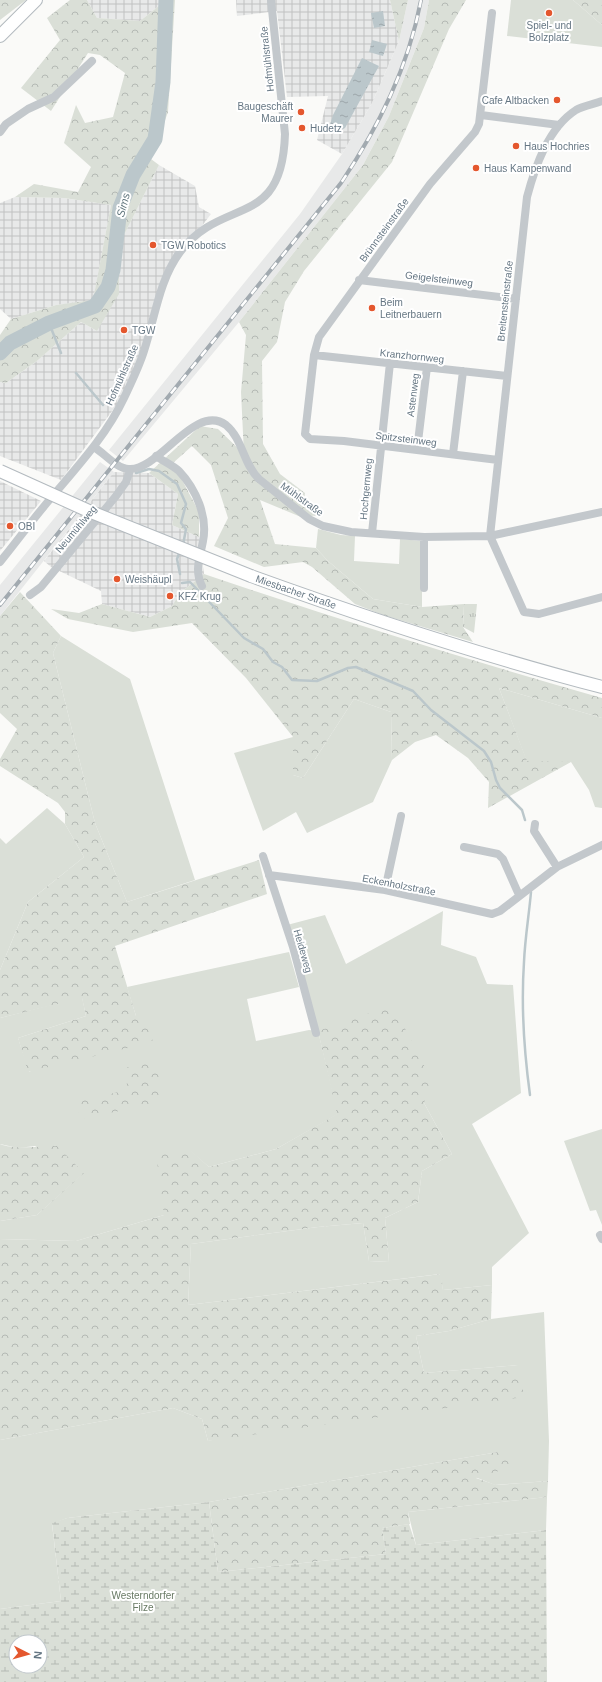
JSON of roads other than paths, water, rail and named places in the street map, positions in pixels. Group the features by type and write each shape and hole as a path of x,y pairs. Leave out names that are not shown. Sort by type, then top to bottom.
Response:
{"main road":[{"path":"0,36 36,0"},
{"name":"Miesbacher Straße","path":"0,471 105,518 251,576 426,637 496,659 602,687"}],"street":[{"name":"Hofmühlstraße","path":"0,562 42,508 94,446 127,392 144,352 163,283 171,265 180,252 189,241 206,228 255,205 273,187 279,176 284,151 284,134 271,0"},
{"name":"Brünnsteinstraße","path":"310,439 305,434 314,355 319,337 430,184 475,132 481,115 492,13"},
{"path":"0,132 6,124 28,109 54,97 92,61"},
{"name":"Breitensteinstraße","path":"490,536 527,197 542,155 559,125 578,109 602,101"},
{"path":"481,115 559,125"},
{"name":"Geigelsteinweg","path":"359,280 516,299"},
{"name":"Kranzhornweg","path":"314,355 507,376"},
{"name":"Hochgernweg","path":"372,533 380,446 390,363"},
{"name":"Astenweg","path":"417,450 426,367"},
{"path":"453,454 463,371"},
{"name":"Mühlstraße","path":"130,470 136,469 156,456 196,424 212,420 225,425 234,433 252,472 309,519 323,526 351,532 424,537 490,536 602,512"},
{"name":"Spitzsteinweg","path":"310,439 498,460"},
{"path":"94,446 119,465 130,470"},
{"path":"156,456 178,471 195,493 199,501 204,539 197,570 197,577 202,586"},
{"name":"Neumühlweg","path":"30,595 41,587 116,496 126,482 130,470"},
{"path":"490,536 524,612 539,614 602,597"},
{"path":"424,537 424,588"},
{"path":"385,890 402,816"},
{"path":"535,824 534,831 557,867"},
{"name":"Eckenholzstraße","path":"269,875 385,890 492,914 500,911 557,867 602,845"},
{"path":"464,847 498,854 503,859 519,895"},
{"name":"Heideweg","path":"263,856 293,947 316,1033"}],"water":[{"path":"383,11 385,26 374,28 371,13"},
{"path":"372,40 387,44 383,56 369,52"},
{"path":"362,58 379,66 345,128 336,133 329,128 333,115"}],"waterway":[{"name":"Sims","path":"0,353 10,343 49,323 95,306 108,287 113,270 120,208 133,175 155,139 163,82 166,0"},
{"path":"49,323 61,353"},
{"path":"76,373 103,405"},
{"path":"136,473 149,469 159,471 177,484 186,504 181,523 186,529 183,545"},
{"path":"180,551 177,559 180,574"},
{"path":"182,583 190,582 244,638 263,649 273,662 282,667 292,680 317,681 348,668 356,667 413,691 431,710 484,751 491,762 500,788 522,810 525,820"},
{"path":"530,1095 526,1062 523,979 531,892"}],"railway":[{"path":"0,605 341,183 368,140 390,96 408,49 421,0"}],"place":[{"name":"Spiel- und Bolzplatz","path":"549,13"},
{"name":"Cafe Altbacken","path":"557,100"},
{"name":"Baugeschäft Maurer","path":"301,112"},
{"name":"Hudetz","path":"302,128"},
{"name":"Haus Hochries","path":"516,146"},
{"name":"Haus Kampenwand","path":"476,168"},
{"name":"TGW Robotics","path":"153,245"},
{"name":"Beim Leitnerbauern","path":"372,308"},
{"name":"TGW","path":"124,330"},
{"name":"OBI","path":"10,526"},
{"name":"Weishäupl","path":"117,579"},
{"name":"KFZ Krug","path":"170,596"}],"park label":[{"name":"Westerndorfer Filze","path":"143,1600"}]}
